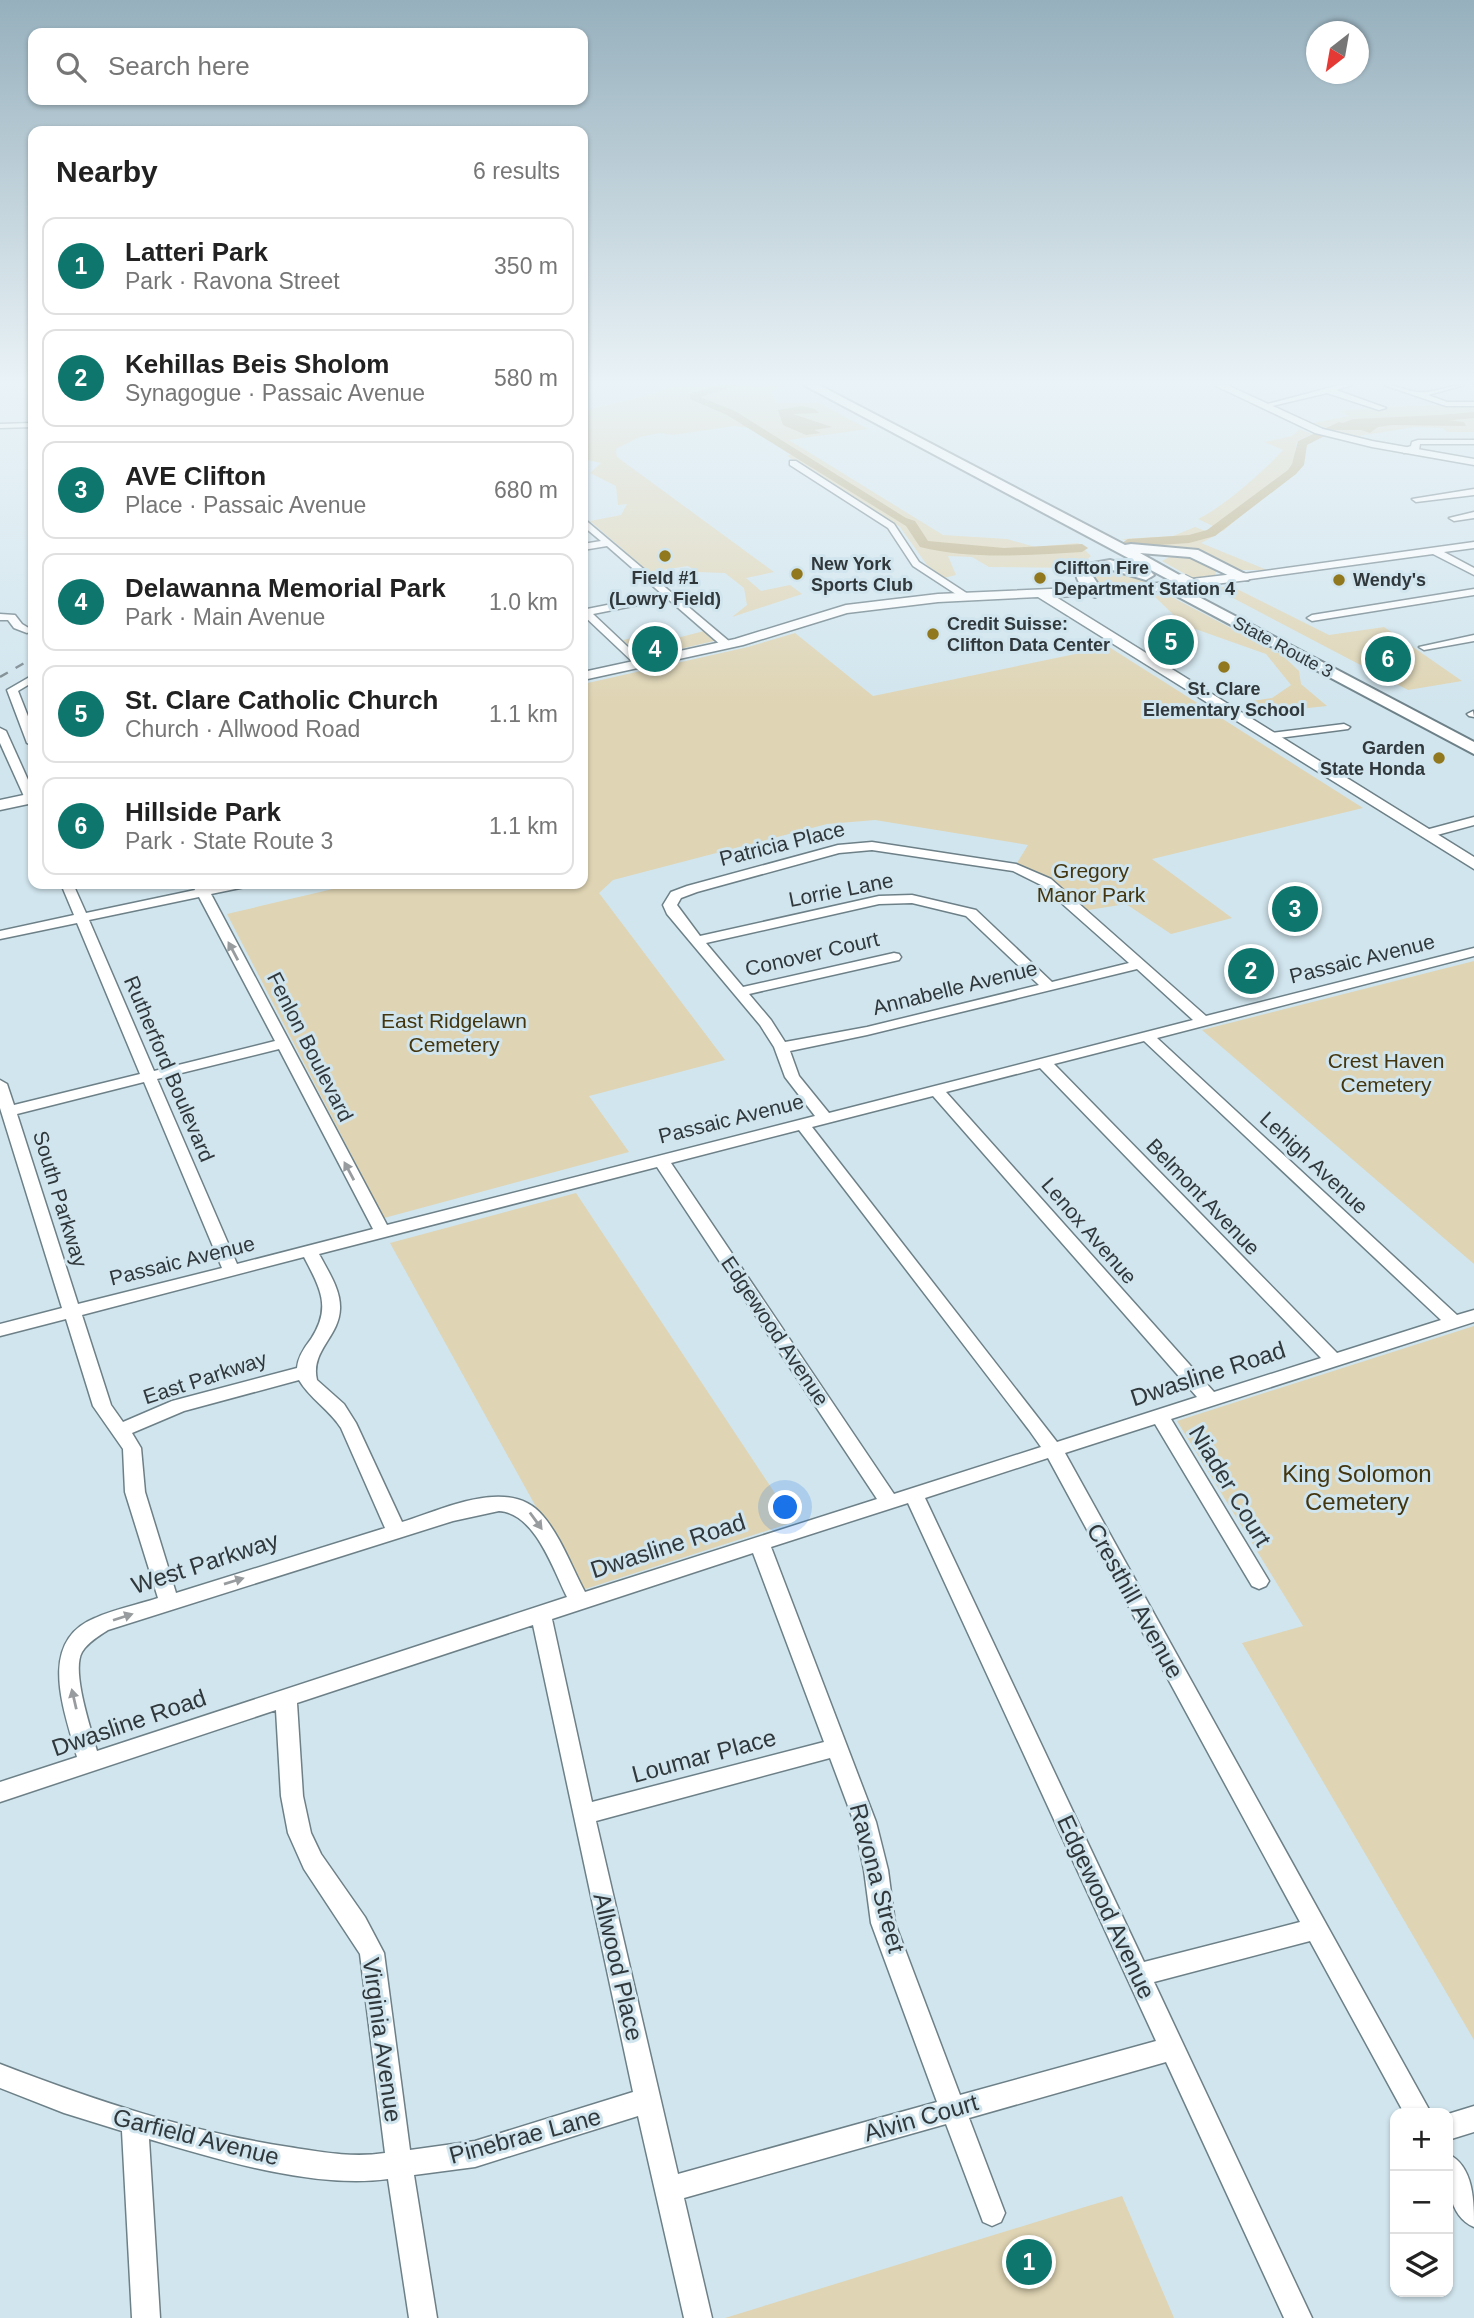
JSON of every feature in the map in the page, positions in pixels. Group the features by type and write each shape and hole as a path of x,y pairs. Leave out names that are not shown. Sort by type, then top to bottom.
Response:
{"highway":[{"name":"State Route 3","path":"997,493 1080,538 1474,736"},
{"name":"State Route 3","path":"1013,493 1474,749"},
{"path":"1015,493 1126,546 1193,553 1243,577"},
{"path":"1080,538 1094,554 1082,569 1082,575 1095,592"},
{"path":"1180,586 1157,560 1168,554 1193,553"},
{"path":"1082,569 1119,565 1180,586"}],"main road":[{"path":"588,675 726,644 839,611 965,596 1095,592 1243,577"},
{"path":"1042,594 1474,864"},
{"path":"0,805 28,801"}],"street":[{"path":"840,493 891,526 916,564 965,596"},
{"path":"1416,499 1471,493"},
{"path":"1454,518 1474,515"},
{"path":"588,526 726,644"},
{"path":"588,546 608,543"},
{"path":"1243,577 1474,545"},
{"path":"1435,551 1474,572"},
{"path":"1312,618 1474,592"},
{"path":"588,610 670,596"},
{"path":"588,615 640,663"},
{"path":"0,617 11,617 18,626 27,630"},
{"path":"1424,647 1474,638"},
{"path":"28,681 12,690 28,729 4,732 28,788"},
{"path":"1270,736 1344,727"},
{"path":"1426,834 1474,821"},
{"name":"Patricia Place","path":"824,1117 792,1077 781,1047 766,1023 672,911 672,900 682,892 838,849 872,846 1001,865 1033,874 1046,882 1203,1021"},
{"name":"Rutherford Boulevard","path":"69,889 231,1270"},
{"path":"0,935 197,889"},
{"name":"Fenlon Boulevard","path":"202,889 382,1231"},
{"name":"Lorrie Lane","path":"697,941 879,900 912,899 971,914 1048,986"},
{"name":"Passaic Avenue","path":"0,1330 1474,952"},
{"name":"Conover Court","path":"739,992 894,957"},
{"name":"Annabelle Avenue","path":"781,1047 804,1045 1138,965"},
{"name":"Lehigh Avenue","path":"1146,1035 1453,1322"},
{"path":"9,1111 282,1044"},
{"name":"Belmont Avenue","path":"1042,1061 1334,1361"},
{"name":"South Parkway","path":"0,1084 102,1406 132,1448 135,1492 169,1602"},
{"name":"Lenox Avenue","path":"935,1089 1211,1401"},
{"name":"Cresthill Avenue","path":"801,1123 1054,1451 1415,2108"},
{"name":"Edgewood Avenue","path":"660,1159 890,1503"},
{"path":"309,1250 328,1290 332,1308 326,1330 307,1359 309,1385 314,1392 341,1412 396,1531"},
{"name":"Dwasline Road","path":"0,1793 580,1602 1474,1316"},
{"name":"East Parkway","path":"120,1431 178,1406 306,1372"},
{"name":"Niader Court","path":"1160,1417 1259,1581"},
{"name":"Edgewood Avenue","path":"914,1496 1298,2318"},
{"name":"West Parkway","path":"90,1763 67,1667 70,1655 87,1632 101,1624 396,1531 475,1508 509,1504 522,1506 532,1513 580,1602"},
{"name":"Ravona Street","path":"760,1544 865,1822 876,1870 883,1923 992,2213"},
{"name":"Allwood Place","path":"541,1616 698,2318"},
{"name":"Virginia Avenue","path":"286,1698 298,1827 316,1867 356,1920 372,1952 399,2164 423,2318"},
{"name":"Loumar Place","path":"584,1814 837,1747"},
{"path":"1138,1975 1317,1928"},
{"name":"Alvin Court","path":"670,2189 1173,2048"},
{"name":"Garfield Avenue","path":"0,2076 64,2101 232,2151 341,2168 399,2164"},
{"name":"Pinebrae Lane","path":"399,2164 475,2154 649,2100"},
{"path":"1453,2125 1474,2119"},
{"path":"135,2123 146,2318"},
{"path":"1450,2171 1474,2214"}],"green space":[{"path":"617,493 666,493 774,572 746,578 761,591 790,585 802,594 732,617 747,605 744,588 725,573 697,572 688,566 649,572 590,521 621,515 627,504 618,505"},
{"path":"846,493 875,493 943,535 1007,539 1035,547 1078,543 1091,556 1077,568 989,567 972,557 948,556 956,575 944,578 927,565 900,527"},
{"path":"1236,493 1267,493 1223,531 1198,519"},
{"path":"1195,527 1216,535 1201,543 1267,570 1235,570 1179,548 1140,545 1122,539 1173,536"},
{"path":"1171,556 1191,556 1216,571 1215,575 1194,579 1162,561"},
{"path":"1105,567 1141,576 1153,585 1102,586 1088,576 1094,570"},
{"path":"1231,586 1329,635 1384,627 1462,681 1408,690 1214,588"},
{"path":"1152,594 1166,594 1282,655 1299,671 1301,684 1327,706 1251,714 1243,710 1254,707 1245,702 1272,698 1291,685 1266,654 1184,625"},
{"path":"663,631 673,639 704,631 714,641 641,658 623,640"},
{"name":"East Ridgelawn Cemetery","path":"795,633 873,696 1109,647 1363,808 1152,859 1232,918 1171,934 1126,904 1082,911 1049,877 1017,863 1028,845 875,820 827,824 613,880 599,893 725,1060 589,1096 629,1152 384,1218 227,914 333,889 588,889 588,683 748,647"},
{"name":"Crest Haven Cemetery","path":"1474,961 1474,1264 1202,1030"},
{"path":"576,1193 794,1522 582,1590 390,1243"},
{"name":"King Solomon Cemetery","path":"1474,1326 1474,2040 1242,1643 1303,1626 1177,1421"},
{"path":"1122,2196 1174,2318 725,2318 1088,2206"}],"waterway":[{"path":"858,493 911,524 914,533 924,544 936,547 1004,552 1082,548"},
{"path":"1128,543 1189,539 1211,533 1264,493"}],"railway":[{"path":"0,677 28,661"}],"place":[{"name":"Field #1 (Lowry Field)","path":"665,556"},
{"name":"New York Sports Club","path":"797,574"},
{"name":"Clifton Fire Department Station 4","path":"1040,578"},
{"name":"Wendy's","path":"1339,580"},
{"name":"Credit Suisse: Clifton Data Center","path":"933,634"},
{"name":"St. Clare Catholic Church","path":"1171,642"},
{"name":"Delawanna Memorial Park","path":"655,649"},
{"name":"Hillside Park","path":"1388,659"},
{"name":"St. Clare Elementary School","path":"1224,667"},
{"name":"Garden State Honda","path":"1439,758"},
{"name":"AVE Clifton","path":"1295,909"},
{"name":"Kehillas Beis Sholom","path":"1251,971"},
{"name":"Latteri Park","path":"1029,2262"}],"park label":[{"name":"Gregory Manor Park","path":"1091,883"}]}
